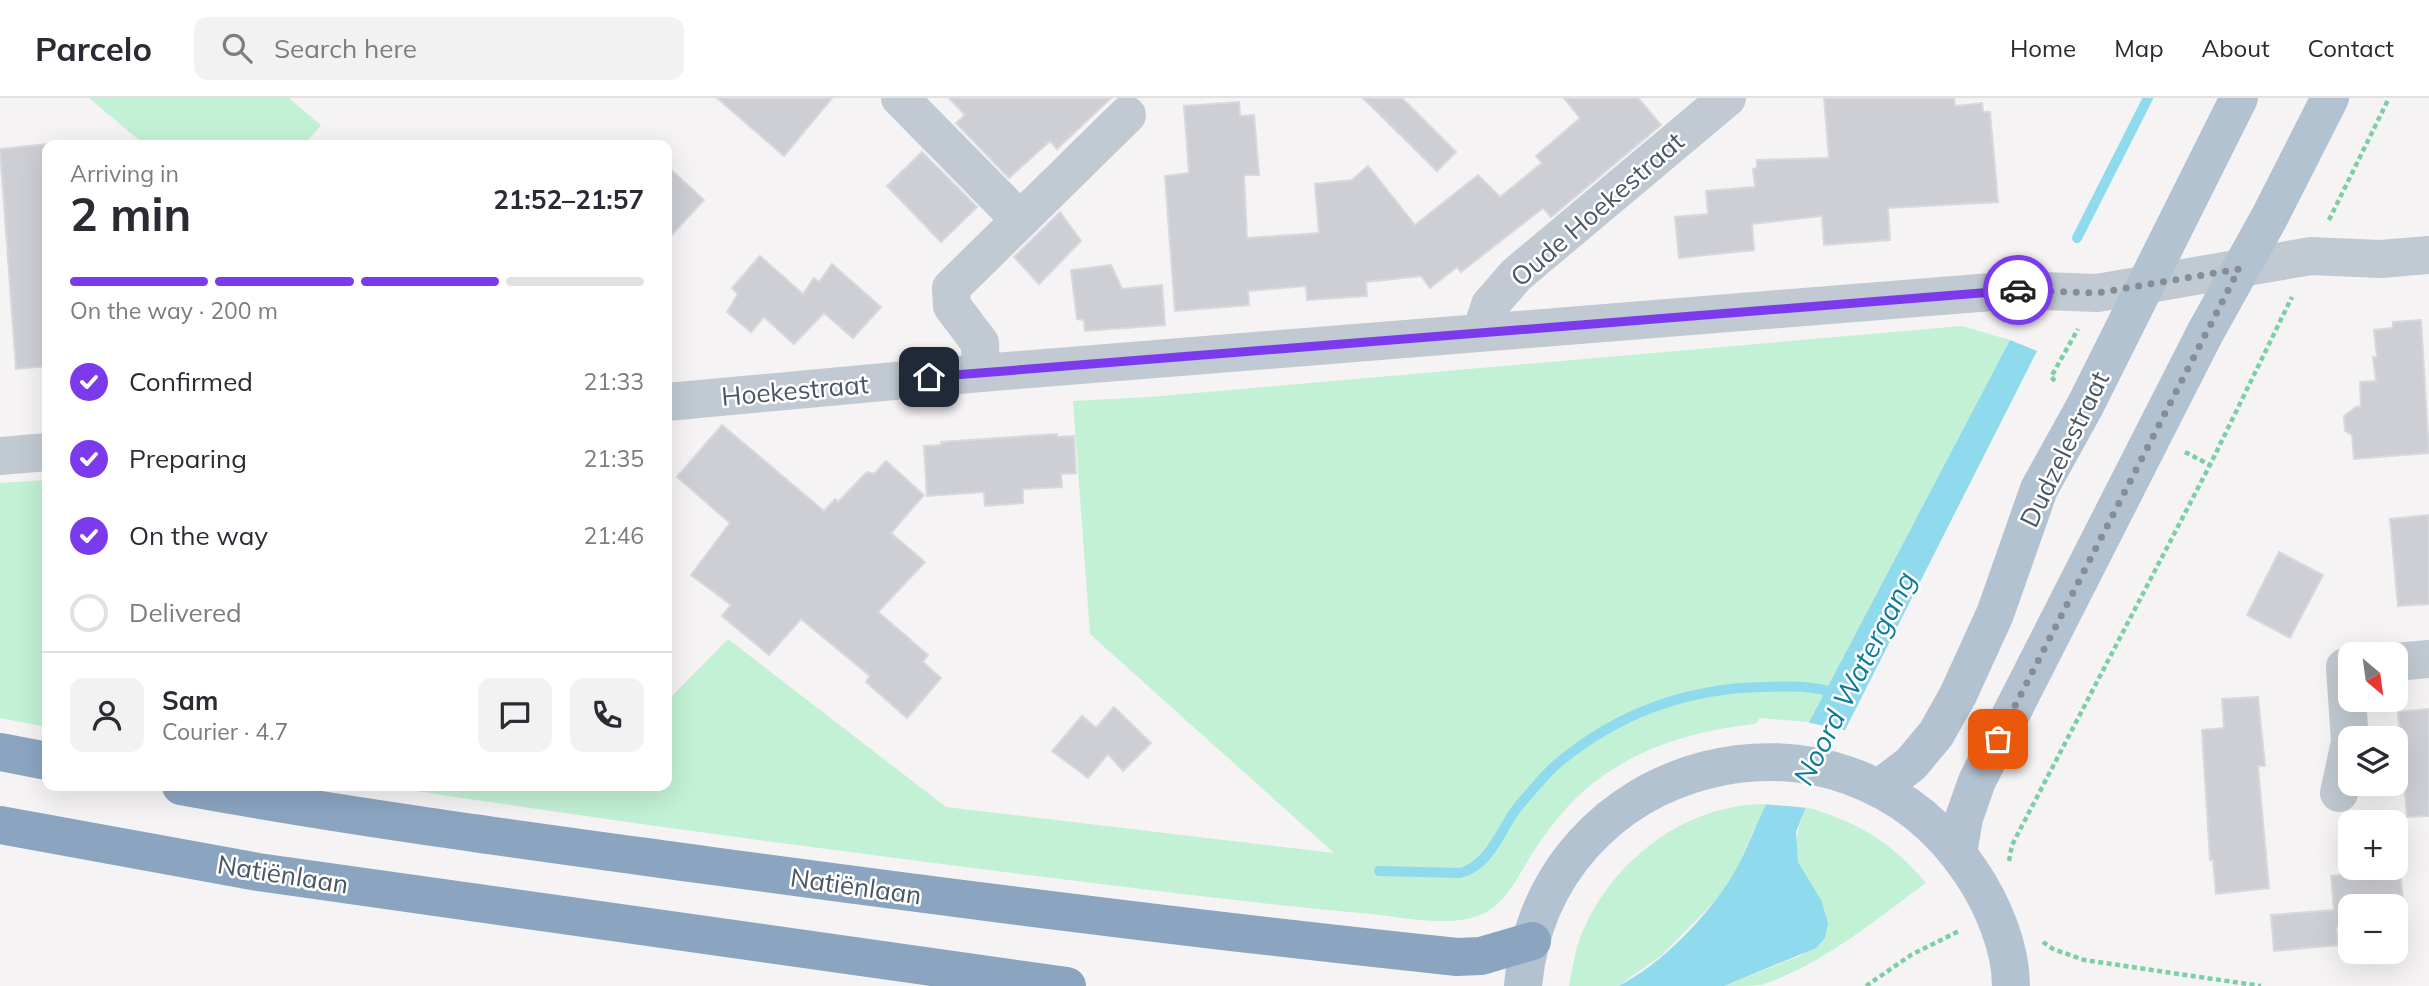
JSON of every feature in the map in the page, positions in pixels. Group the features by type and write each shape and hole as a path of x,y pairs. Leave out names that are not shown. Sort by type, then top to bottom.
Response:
{"highway":[{"path":"0,752 42,760"},
{"name":"Natiënlaan","path":"212,791 494,836 1010,907 1275,938 1457,957 1500,952 1532,942"},
{"name":"Natiënlaan","path":"0,825 258,872 1067,986"}],"main road":[{"name":"Dudzelestraat","path":"1879,788 1911,764 1936,734 1958,695 1995,614 2039,489 2086,404 2239,98"},
{"path":"1958,853 1964,818 1977,781 2239,269 2269,218 2330,98"},
{"path":"1523,986 1540,916 1573,859 1595,832 1651,790 1714,767 1779,761 1816,765 1842,772 1879,788 1935,827 1958,853 1979,884 1993,913 2011,983"}],"street":[{"path":"900,98 1020,220"},
{"name":"Oude Hoekestraat","path":"1481,332 1490,305 1516,275 1727,98"},
{"path":"981,373 980,343 951,306 951,288 1127,115"},
{"name":"Hoekestraat","path":"672,402 981,373 2016,290 2097,293 2311,256 2380,259 2429,255"},
{"path":"0,456 42,452"},
{"path":"2408,661 2429,659"}],"path":[{"path":"2007,871 2012,845 2210,465 2389,98"},
{"path":"1866,986 1911,955 1967,927"},
{"path":"2032,934 2053,949 2084,960 2261,986"}],"green space":[{"path":"89,98 289,98 321,125 308,140 139,140"},
{"path":"1962,326 2010,340 1809,722 1760,718 1755,724 1682,738 1615,768 1576,798 1554,822 1500,902 1490,910 1466,919 1431,921 977,869 581,816 417,791 672,791 672,696 728,639 946,807 1334,853 1090,634 1073,401 1150,397"},
{"path":"42,480 42,726 0,718 0,483"},
{"path":"1766,804 1735,872 1717,899 1662,955 1618,986 1569,986 1577,946 1586,924 1600,899 1637,856 1659,838 1710,813 1737,806"},
{"path":"1806,807 1841,819 1872,835 1900,856 1926,883 1827,954 1805,966 1761,985 1724,986 1802,955 1821,900 1805,876 1797,856 1797,835"}],"water":[{"path":"2010,340 2037,351 1806,807 1796,832 1798,862 1821,900 1828,923 1825,938 1816,948 1724,986 1618,986 1650,966 1683,937 1712,905 1734,873 1766,804"}],"pier":[{"path":"1806,722 1848,731 1809,808 1762,804"}],"building":[{"path":"717,98 832,98 784,156"},
{"path":"949,98 1111,98 1057,149 1050,141 1009,178 956,123 965,115"},
{"path":"1363,98 1402,98 1456,152 1437,171"},
{"path":"1564,98 1638,98 1661,125 1551,217 1543,208 1461,272 1457,267 1430,288 1421,276 1366,282 1367,296 1307,300 1306,286 1248,291 1249,305 1175,311 1165,176 1189,173 1184,106 1239,102 1240,116 1254,115 1259,175 1244,175 1247,238 1319,233 1315,184 1352,180 1368,166 1415,225 1478,175 1500,197 1542,163 1536,156 1580,118"},
{"path":"1824,98 1954,98 1955,106 1982,103 1983,112 1990,112 1998,202 1888,208 1890,240 1824,245 1822,216 1752,224 1754,250 1679,258 1675,217 1708,214 1706,191 1755,187 1753,169 1757,168 1757,160 1829,158"},
{"path":"42,145 42,366 16,369 0,149"},
{"path":"922,152 977,207 941,242 887,186"},
{"path":"672,171 704,200 672,235"},
{"path":"1060,212 1081,241 1039,284 1014,257"},
{"path":"760,256 803,294 814,278 819,282 832,264 881,307 853,338 824,313 794,344 764,317 751,332 727,312 738,294 732,288"},
{"path":"1111,265 1122,289 1162,285 1165,325 1085,331 1084,320 1077,319 1071,270"},
{"path":"2421,320 2429,453 2354,459 2352,435 2345,431 2344,416 2361,406 2360,382 2376,381 2374,330 2393,328 2393,322"},
{"path":"722,425 824,511 835,499 838,502 867,472 874,474 886,461 924,495 891,533 925,562 878,612 928,655 923,662 941,678 907,718 866,682 870,676 801,619 769,655 722,616 731,605 691,575 730,523 677,477"},
{"path":"1057,434 1057,437 1074,436 1076,473 1061,474 1062,487 1023,489 1023,503 985,506 984,492 927,496 924,446 941,445 941,442"},
{"path":"2429,515 2429,604 2398,606 2390,519"},
{"path":"2279,552 2323,575 2290,638 2247,615"},
{"path":"2258,697 2265,766 2258,766 2269,888 2216,894 2213,860 2210,860 2202,730 2224,728 2222,699"},
{"path":"1114,707 1151,743 1123,771 1108,754 1088,778 1052,751 1082,716 1096,728"},
{"path":"2429,709 2429,816 2408,817 2406,810 2408,726 2399,726 2398,712"},
{"path":"2338,875 2338,880 2401,880 2402,894 2338,894 2338,945 2274,951 2271,915 2334,910 2331,876"}],"waterway":[{"name":"Noord Watergang","path":"2077,238 2148,98"},
{"path":"1379,871 1460,873 1471,868 1488,853 1521,803 1557,764 1603,731 1654,707 1707,692 1735,689 1801,687 1837,694"}],"way so far":[{"path":"1998,739 2239,269 2097,293 2018,290"}],"route":[{"path":"929,377 2018,290"}]}
